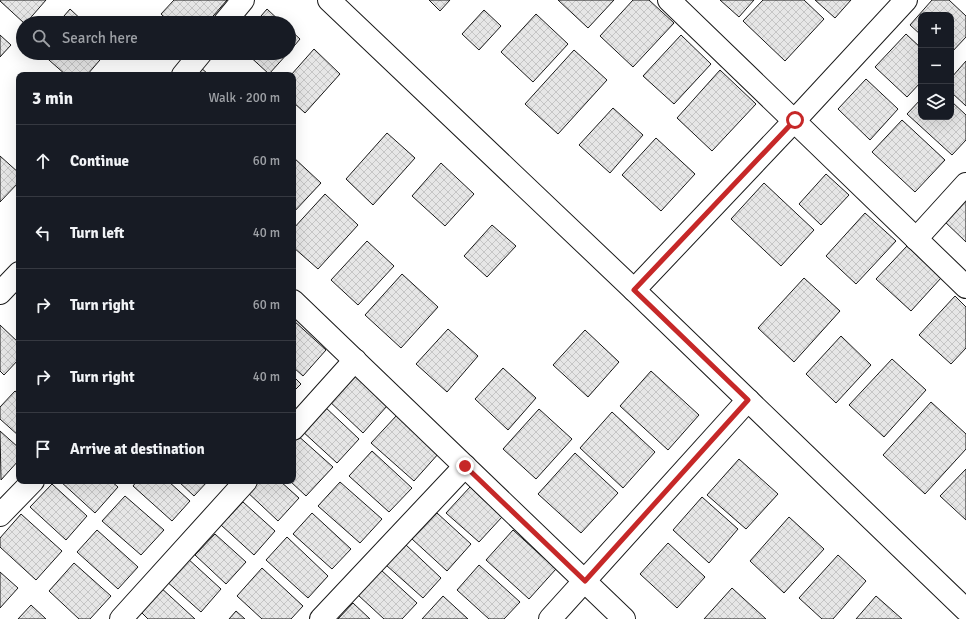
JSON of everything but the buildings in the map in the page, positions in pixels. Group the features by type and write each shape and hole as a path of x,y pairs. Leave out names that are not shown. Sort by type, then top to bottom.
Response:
{"street":[{"path":"230,16 243,0"},
{"path":"329,0 634,290 966,610"},
{"path":"670,0 966,287"},
{"path":"634,290 906,0"},
{"path":"185,72 195,60"},
{"path":"916,239 966,184"},
{"path":"0,293 16,276"},
{"path":"296,304 624,619"},
{"path":"296,426 355,360"},
{"path":"550,619 748,400"},
{"path":"321,619 465,466"},
{"path":"0,515 30,484"},
{"path":"122,619 243,484"}],"route":[{"path":"465,466 585,581 748,400 634,290 795,120"}]}
